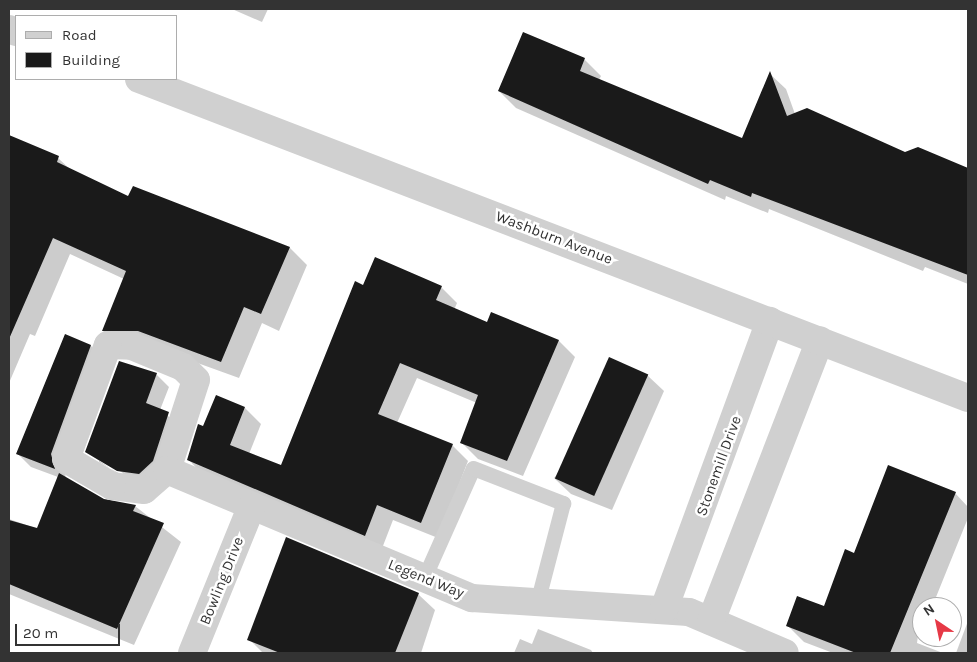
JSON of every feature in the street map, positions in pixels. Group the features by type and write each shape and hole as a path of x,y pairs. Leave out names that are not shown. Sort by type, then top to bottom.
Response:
{"street":[{"name":"Washburn Avenue","path":"142,80 968,398"},
{"name":"Stonemill Drive","path":"664,609 770,321"},
{"path":"711,621 820,340"},
{"path":"108,346 132,346 183,367 196,380 167,470 144,490 112,486 66,459 108,346"},
{"name":"Legend Way","path":"167,470 251,508 472,598 538,599 689,612 785,653"},
{"name":"Bowling Drive","path":"192,653 251,508"}],"lane":[{"path":"424,578 473,468 563,503 538,599"}],"building":[{"path":"523,32 585,58 580,71 742,138 770,71 787,116 807,108 905,152 918,147 968,168 968,275 752,193 751,197 710,180 708,184 498,91"},
{"path":"9,135 59,156 57,162 128,196 133,186 290,247 261,314 244,307 221,362 138,331 102,331 126,271 53,238 9,339"},
{"path":"375,257 442,286 436,300 487,322 491,312 559,340 507,461 460,443 478,395 400,363 378,414 453,444 421,523 377,505 365,536 187,460 198,424 203,426 216,395 245,407 230,445 281,465 355,281 363,285"},
{"path":"65,334 91,345 51,454 55,469 16,454"},
{"path":"609,357 648,374 594,496 555,479"},
{"path":"119,361 157,373 146,403 169,412 153,461 139,474 117,471 85,452"},
{"path":"888,465 956,492 890,653 856,653 786,626 797,596 824,606 845,549 854,553"},
{"path":"59,473 104,499 136,505 133,511 164,523 117,629 9,584 9,520 37,528"},
{"path":"286,537 419,593 395,653 280,653 247,640"}]}
